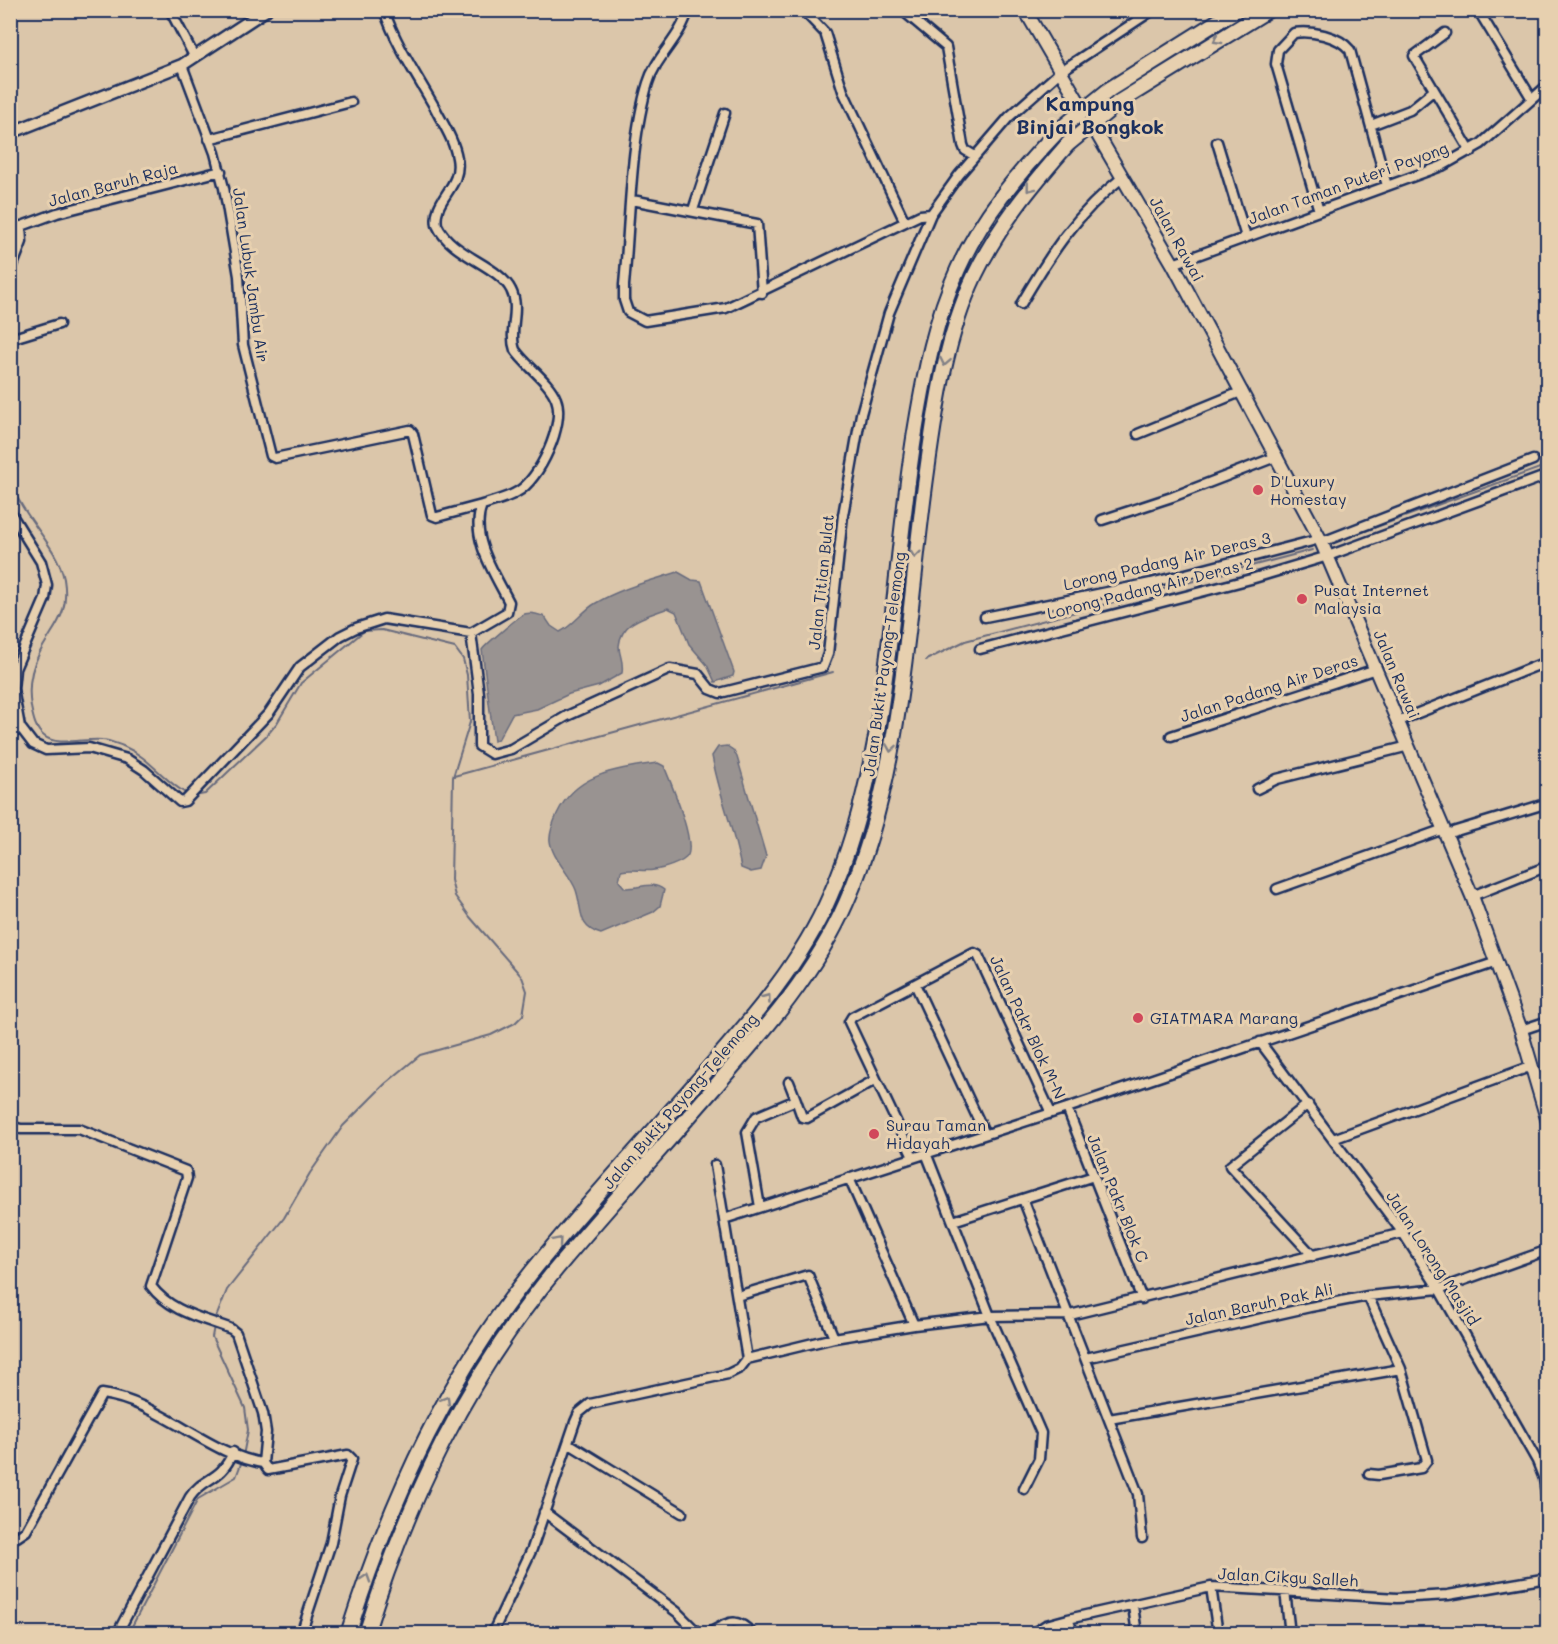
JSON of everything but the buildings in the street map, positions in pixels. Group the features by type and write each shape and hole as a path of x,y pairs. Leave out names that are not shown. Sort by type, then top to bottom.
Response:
{"highway":[{"name":"Jalan Bukit Payong-Telemong","path":"348,1634 371,1561 426,1433 480,1343 541,1260 750,1021 806,942 830,897 856,827 870,770 913,444 929,350 957,271 986,217 1021,170 1058,131 1110,89 1236,10"},
{"name":"Jalan Bukit Payong-Telemong","path":"366,1634 384,1577 437,1451 495,1353 554,1271 763,1032 815,960 846,904 872,832 887,773 928,458 946,354 973,278 1001,226 1068,144 1119,102 1268,10"}],"main road":[{"name":"Jalan Rawai","path":"1025,10 1173,264 1278,456 1321,540 1472,896 1521,1030 1548,1122"}],"street":[{"path":"170,10 194,56"},
{"path":"10,133 182,65 266,10"},
{"path":"10,512 41,562 47,585 45,599 15,669 13,689 20,728 33,744 46,750 89,748 126,759 144,770 178,802 185,801 269,713 300,667 340,636 384,619 471,633 507,612 510,605 481,541 478,520 482,505 517,492 535,476 552,441 558,405 553,393 515,350 515,302 508,285 450,243 437,225 440,203 458,176 457,157 449,133 390,30 384,10"},
{"path":"688,10 678,33 654,66 644,95 638,131 624,300 628,312 653,321 726,308 762,293 920,215 931,214"},
{"path":"803,10 825,33 843,91 905,222"},
{"path":"902,10 946,47 963,145 965,150 975,156"},
{"name":"Jalan Titian Bulat","path":"471,633 479,694 479,746 492,754 511,749 567,716 670,669 698,674 710,689 720,693 823,667 828,654 843,514 861,414 889,313 931,214 975,156 1009,117 1061,71 1153,10"},
{"path":"1478,10 1532,99"},
{"path":"1319,211 1276,64 1278,50 1289,36 1298,32 1341,41 1347,46 1353,57 1387,186"},
{"path":"1445,33 1414,54 1433,91 1471,152"},
{"name":"Jalan Lubuk Jambu Air","path":"182,65 220,171 239,276 243,345 270,454 274,458 410,430 413,434 432,515 437,517 482,505"},
{"name":"Jalan Taman Puteri Payong","path":"1173,264 1443,166 1471,152 1548,85"},
{"path":"1371,126 1410,110 1433,91"},
{"path":"209,139 351,102"},
{"path":"693,210 725,113"},
{"path":"1217,142 1246,237"},
{"name":"Jalan Baruh Raja","path":"18,227 57,213 220,171"},
{"path":"1021,304 1064,234 1095,199 1123,177"},
{"path":"632,200 757,224 762,293"},
{"path":"10,218 18,227 22,242 10,273"},
{"path":"10,339 59,324"},
{"path":"1138,434 1243,391"},
{"path":"1102,520 1172,497 1278,456"},
{"name":"Lorong Padang Air Deras 3","path":"985,617 1151,583 1321,540 1533,460"},
{"name":"Lorong Padang Air Deras 2","path":"980,649 1251,579 1328,556 1548,475"},
{"path":"1398,721 1545,662"},
{"name":"Jalan Padang Air Deras","path":"1171,736 1376,669"},
{"path":"10,736 20,728"},
{"path":"1257,789 1270,781 1409,746"},
{"path":"1277,889 1445,832 1548,803"},
{"path":"1472,896 1548,867"},
{"name":"Jalan Pakr Blok M-N","path":"915,984 974,953 978,955 1051,1113"},
{"path":"724,1219 1051,1113 1497,962"},
{"path":"913,1157 849,1027 852,1017 915,984 985,1134"},
{"path":"1521,1030 1548,1021"},
{"name":"Jalan Lorong Masjid","path":"1260,1042 1404,1233 1439,1289 1538,1461 1544,1479 1548,1509"},
{"path":"1333,1139 1532,1066"},
{"path":"789,1082 802,1117 806,1119 875,1080"},
{"path":"760,1208 748,1126 756,1117 796,1100"},
{"path":"1308,1104 1230,1166 1313,1256"},
{"name":"Jalan Pakr Blok C","path":"1067,1107 1142,1299"},
{"path":"10,1126 21,1129 79,1129 186,1171 187,1178 151,1286 168,1302 236,1333 263,1413 266,1432 259,1463"},
{"path":"926,1153 990,1316 1041,1433 1039,1458 1024,1489"},
{"path":"715,1166 747,1359"},
{"path":"953,1221 1094,1176"},
{"path":"849,1178 914,1325"},
{"path":"1023,1198 1138,1494 1142,1538"},
{"path":"492,1634 532,1549 579,1413 590,1404 728,1374 740,1368 747,1359 834,1338 990,1316 1070,1315 1404,1233"},
{"name":"Jalan Baruh Pak Ali","path":"1086,1358 1310,1307 1368,1296 1439,1289 1548,1250"},
{"path":"737,1296 808,1275 834,1338"},
{"path":"1368,1296 1401,1369 1424,1448 1426,1465 1379,1475 1369,1474"},
{"path":"1109,1419 1401,1369"},
{"path":"10,1536 17,1537 26,1531 102,1394 129,1402 167,1418 234,1453 259,1463 268,1470 273,1471 348,1455 352,1459 340,1496 331,1543 301,1634"},
{"path":"568,1443 682,1513"},
{"path":"117,1634 190,1497 198,1487 224,1471 234,1453"},
{"path":"544,1512 677,1612 699,1634"},
{"name":"Jalan Cikgu Salleh","path":"1032,1634 1046,1625 1068,1619 1211,1587 1397,1598 1448,1595 1548,1578"},
{"path":"1211,1587 1218,1634"},
{"path":"1285,1592 1290,1634"},
{"path":"1133,1606 1137,1634"},
{"path":"1068,1619 1074,1634"},
{"path":"707,1634 732,1621 740,1622 753,1634"}],"shaded area":[{"path":"678,572 692,580 701,581 734,672 733,676 715,682 707,665 689,644 676,612 668,608 637,620 625,630 619,646 622,673 599,686 569,694 537,709 512,714 499,738 494,741 482,650 489,643 519,617 528,613 545,617 551,626 560,632 570,626 591,606 615,593"},
{"path":"727,746 737,757 766,856 761,870 751,872 741,868 712,756 718,747"},
{"path":"658,763 664,766 681,811 688,837 688,855 678,863 662,868 621,871 619,881 625,888 650,885 664,890 660,906 653,912 601,934 593,931 584,923 576,890 551,847 553,824 565,800 586,781 613,771"}],"waterway":[{"path":"1332,543 1548,465"},
{"path":"10,480 15,494 54,554 64,579 63,611 36,660 30,680 31,707 38,730 44,736 56,741 105,740 123,746 141,756 189,795"},
{"path":"926,660 965,641 1312,550"},
{"path":"194,796 205,794 268,734 301,683 364,631 382,630 455,648 463,659 467,675 470,722 453,777 451,880 455,896 470,917 522,977 527,991 523,1015 515,1023 491,1035 420,1055 385,1084 343,1126 310,1173 284,1218 227,1290 215,1320"},
{"path":"454,776 833,672"},
{"path":"214,1326 212,1337 245,1408 248,1430 243,1456"},
{"path":"128,1634 198,1499 236,1477 242,1461"}],"place":[{"name":"D'Luxury Homestay","path":"1258,490"},
{"name":"Pusat Internet Malaysia","path":"1302,599"},
{"name":"GIATMARA Marang","path":"1138,1018"},
{"name":"Surau Taman Hidayah","path":"874,1134"}],"district":[{"name":"Kampung Binjai Bongkok","path":"1090,116"}]}
